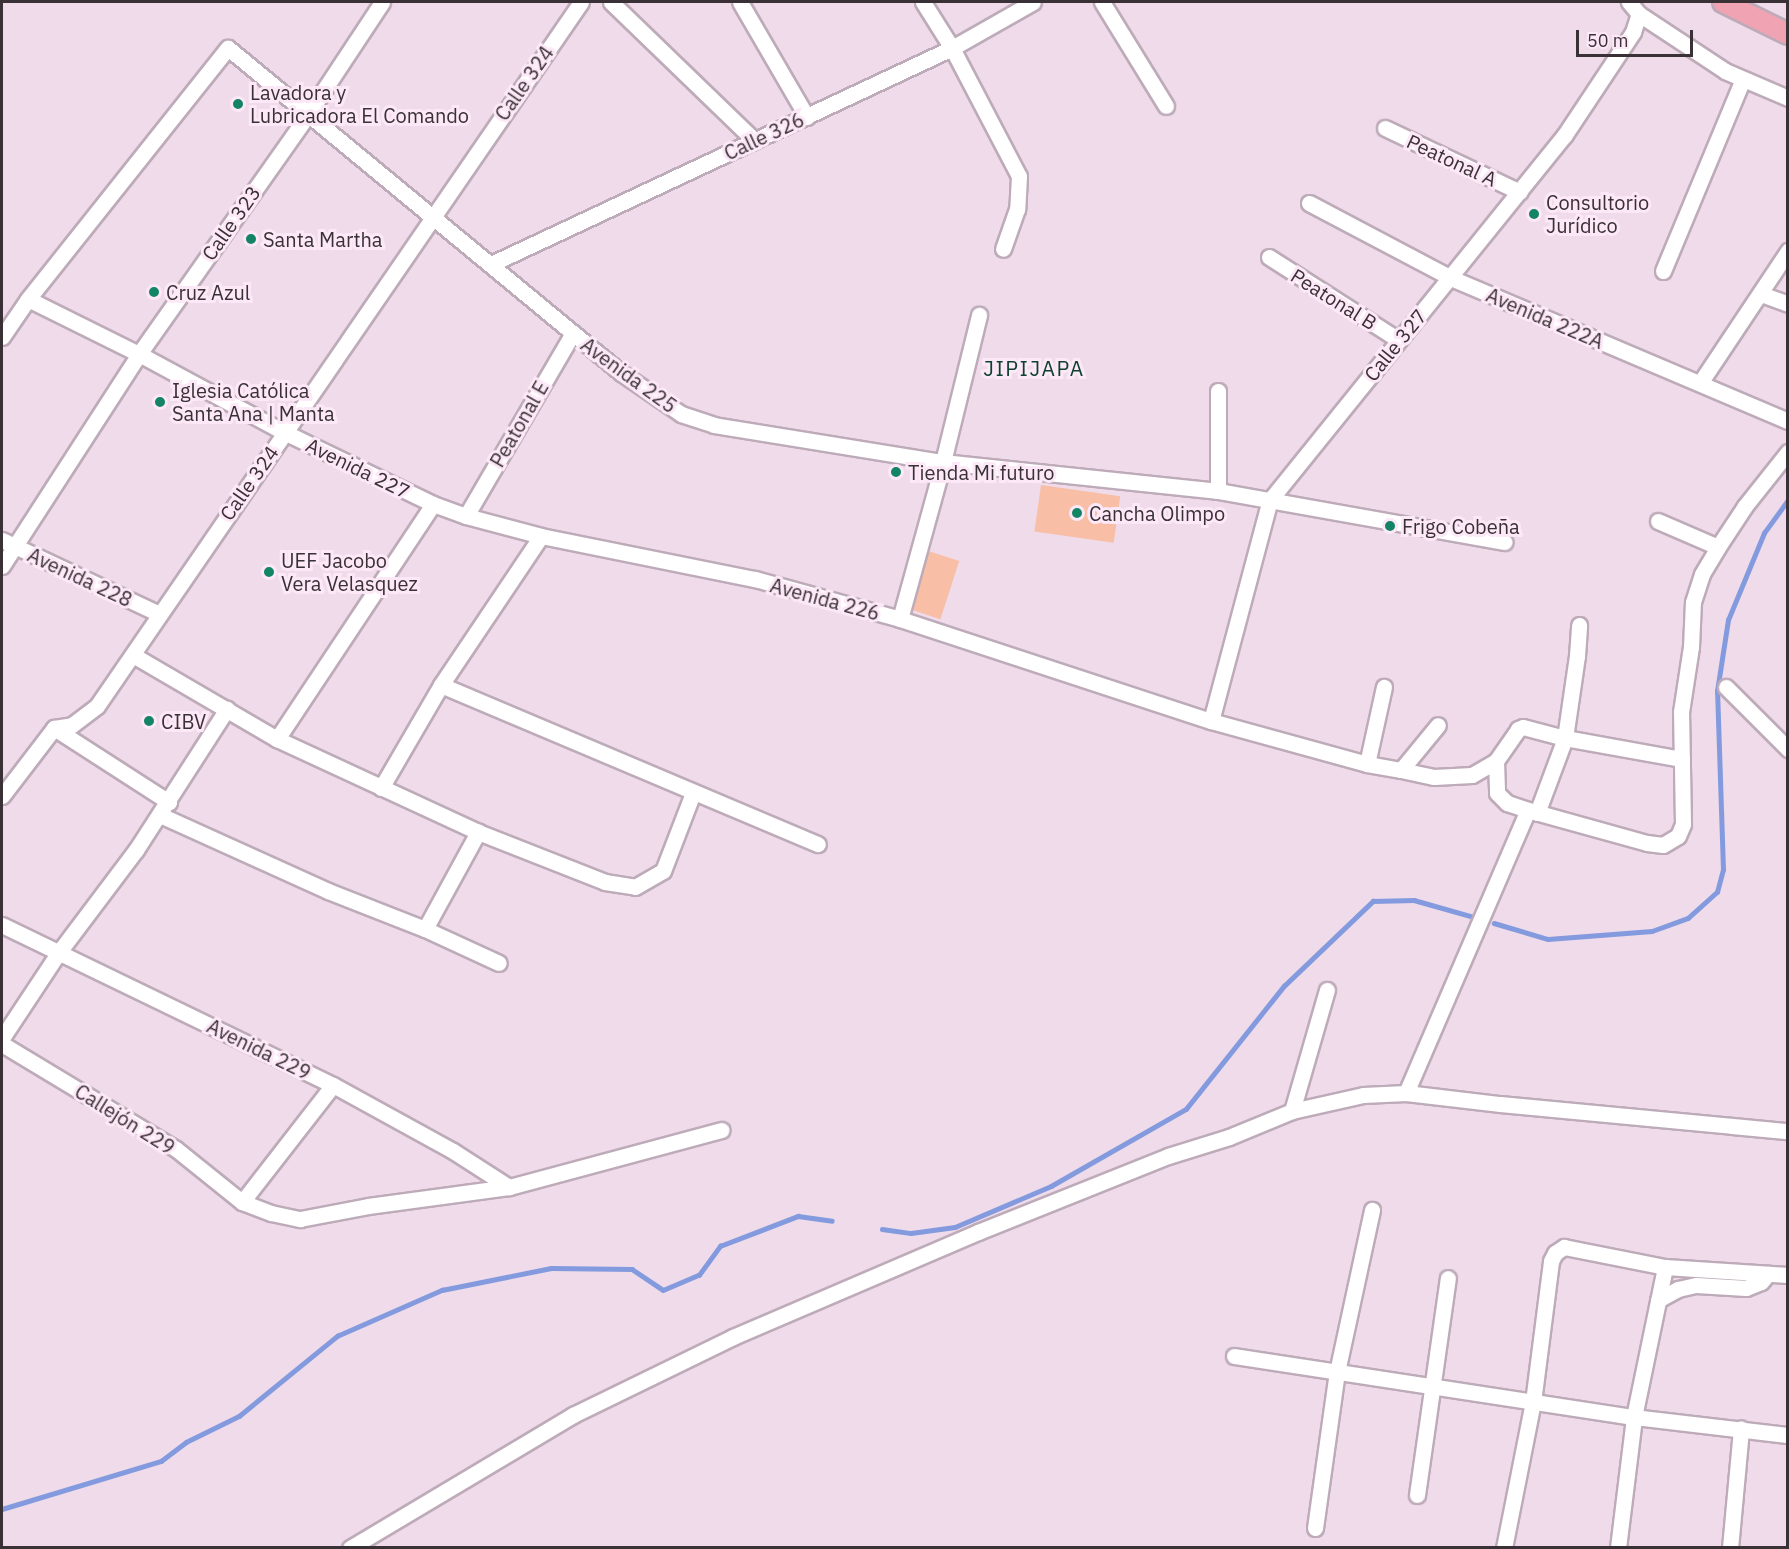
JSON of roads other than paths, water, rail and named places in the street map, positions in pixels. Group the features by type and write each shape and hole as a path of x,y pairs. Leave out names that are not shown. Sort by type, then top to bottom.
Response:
{"main road":[{"path":"1723,2 1788,34"}],"street":[{"name":"Calle 323","path":"2,566 8,543 308,114 382,2"},
{"name":"Calle 324","path":"54,728 72,725 91,712 134,656 159,614 581,2"},
{"path":"611,2 754,140"},
{"path":"740,2 807,117"},
{"path":"923,2 952,48 1019,176 1017,209 1004,249"},
{"name":"Calle 326","path":"491,264 952,48 1033,2"},
{"path":"1102,2 1166,106"},
{"path":"1629,2 1639,14 1674,40 1742,81 1788,98"},
{"name":"Calle 327","path":"1211,721 1270,500 1564,136 1603,81 1633,32 1639,14"},
{"name":"Avenida 225","path":"28,299 228,48 620,372 681,414 714,424 943,462 1218,491 1505,542"},
{"path":"1663,271 1742,81"},
{"name":"Peatonal A","path":"1385,128 1520,192"},
{"name":"Avenida 222A","path":"1309,203 1451,278 1788,421"},
{"path":"1700,383 1788,251"},
{"name":"Peatonal B","path":"1269,257 1399,340"},
{"path":"1761,294 1788,304"},
{"path":"2,337 28,299"},
{"name":"Avenida 227","path":"28,299 139,354 284,432 433,504"},
{"path":"900,619 980,315"},
{"name":"Peatonal E","path":"466,516 573,333"},
{"path":"1218,391 1218,491"},
{"path":"1682,759 1565,738 1523,727 1518,729 1496,761 1497,793 1507,803 1532,812 1647,843 1663,845 1678,836 1683,824 1682,712 1691,647 1693,602 1702,574 1718,547 1745,506 1788,452"},
{"path":"277,739 433,504"},
{"name":"Avenida 226","path":"433,504 466,516 541,536 755,579 900,619 1211,721 1367,764 1455,778 1472,775 1496,761"},
{"path":"1658,520 1718,547"},
{"path":"381,788 441,685 541,536"},
{"name":"Avenida 228","path":"8,543 159,614"},
{"path":"1406,1093 1565,738 1578,656 1579,625"},
{"path":"134,656 277,739 478,832 605,882 635,887 663,871 693,793"},
{"path":"441,685 818,844"},
{"path":"1367,764 1384,687"},
{"path":"1726,687 1788,749"},
{"path":"2,1038 59,952 169,802 227,709"},
{"path":"1401,770 1438,725"},
{"path":"2,796 54,728 169,802"},
{"path":"160,815 328,891 424,929 500,963"},
{"path":"424,929 478,832"},
{"name":"Avenida 229","path":"2,925 333,1085 453,1151 509,1187"},
{"path":"1292,1111 1327,990"},
{"name":"Callejón 229","path":"2,1044 176,1149 242,1202 271,1213 300,1219 368,1206 509,1187 722,1130"},
{"path":"242,1202 333,1085"},
{"path":"350,1548 573,1415 733,1337 978,1232 1168,1156 1229,1137 1292,1111 1363,1095 1406,1093 1788,1131"},
{"path":"1315,1528 1337,1372 1372,1210"},
{"path":"1504,1548 1533,1402 1551,1261 1555,1253 1564,1247 1665,1267 1788,1275"},
{"path":"1618,1548 1634,1417 1665,1267"},
{"path":"1658,1300 1678,1289 1696,1285 1746,1288 1761,1282 1768,1274"},
{"path":"1417,1495 1448,1278"},
{"path":"1234,1356 1634,1417 1788,1435"},
{"path":"1730,1548 1741,1430"}],"waterway":[{"path":"1494,923 1548,939 1652,931 1688,918 1717,892 1723,870 1717,691 1728,620 1764,533 1788,500"},
{"path":"882,1229 911,1233 955,1227 1051,1186 1186,1109 1284,986 1373,901 1414,900 1477,918"},
{"path":"2,1509 161,1461 186,1442 239,1416 337,1336 442,1290 551,1268 632,1269 663,1290 699,1275 720,1246 798,1216 832,1221"}],"place":[{"name":"Lavadora y Lubricadora El Comando","path":"238,104"},
{"name":"Consultorio Jurídico","path":"1534,214"},
{"name":"Santa Martha","path":"251,239"},
{"name":"Cruz Azul","path":"154,292"},
{"name":"Iglesia Católica Santa Ana | Manta","path":"160,402"},
{"name":"Tienda Mi futuro","path":"896,472"},
{"name":"Cancha Olimpo","path":"1077,513"},
{"name":"Frigo Cobeña","path":"1390,526"},
{"name":"UEF Jacobo Vera Velasquez","path":"269,572"},
{"name":"CIBV","path":"149,721"}],"district":[{"name":"JIPIJAPA","path":"1034,368"}]}
